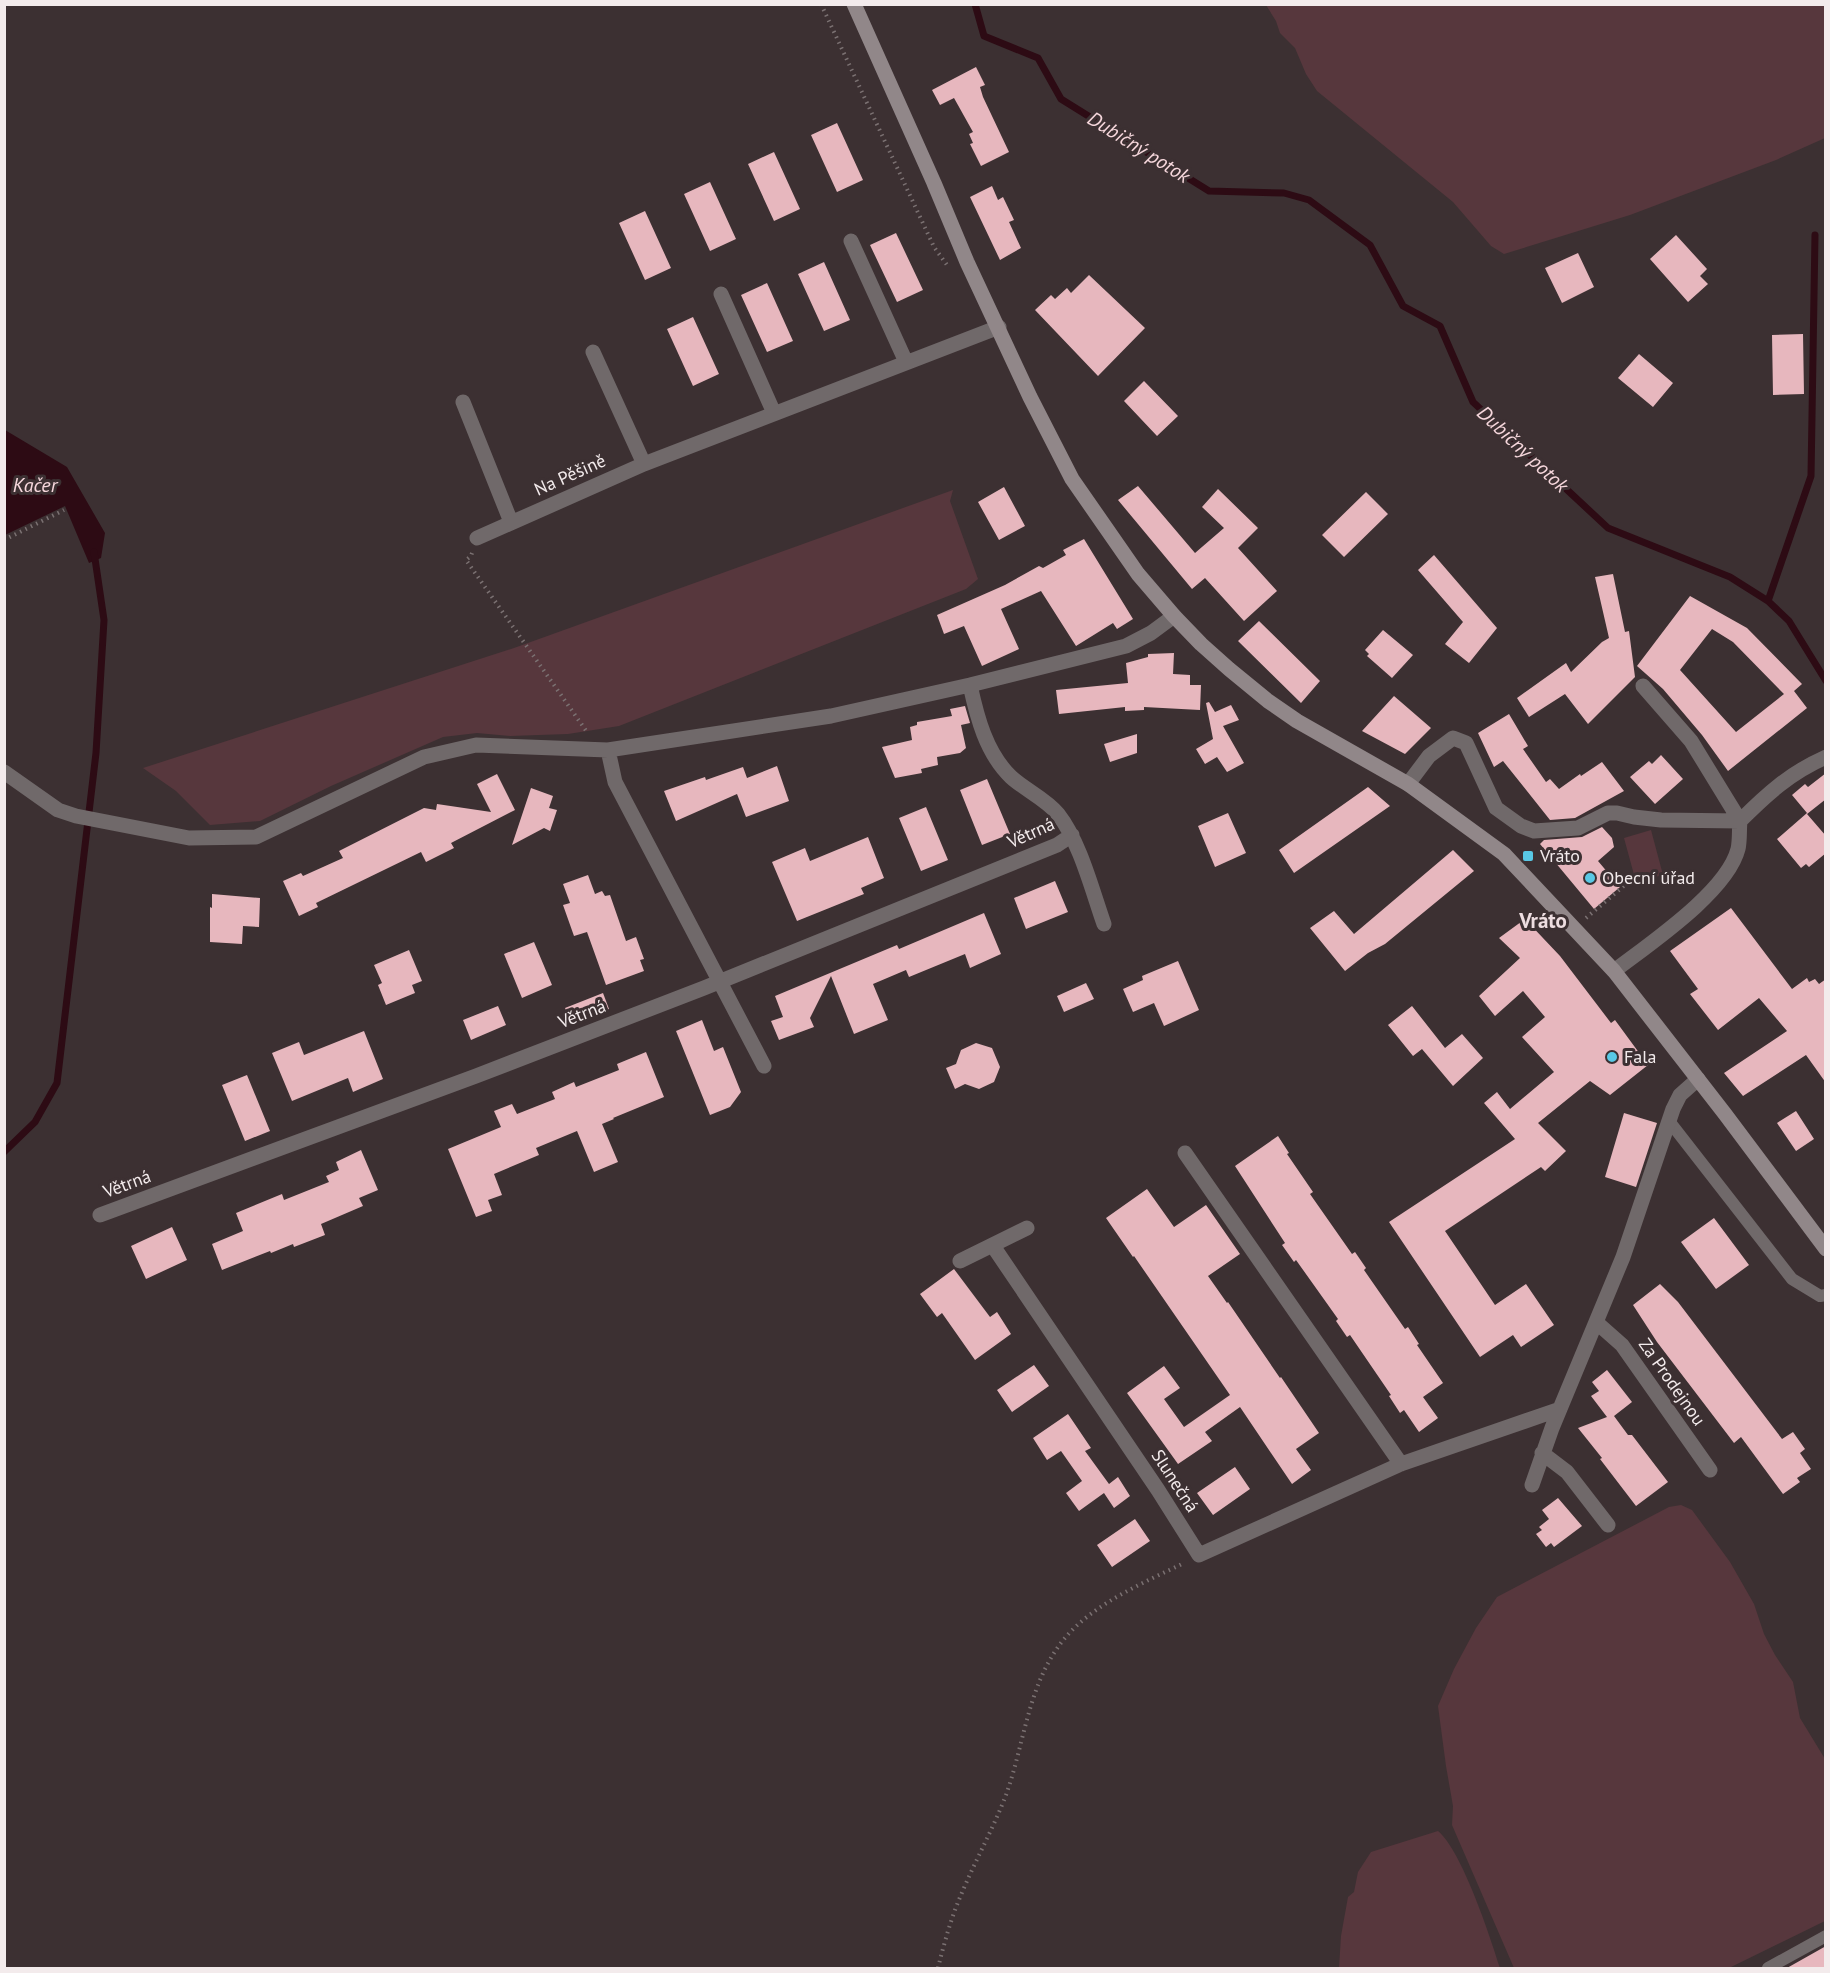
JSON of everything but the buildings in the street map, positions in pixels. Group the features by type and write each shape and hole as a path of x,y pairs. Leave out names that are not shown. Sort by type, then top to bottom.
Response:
{"main road":[{"path":"854,4 967,262 1030,397 1072,479 1138,574 1174,616 1229,669 1268,701 1307,727 1408,784 1504,854 1614,971 1826,1249"}],"street":[{"path":"851,241 906,362"},
{"path":"721,294 774,413"},
{"name":"Na Pěšině","path":"477,538 644,464 999,327"},
{"path":"593,352 644,464"},
{"path":"464,402 511,522"},
{"path":"4,772 58,810 76,816 189,838 256,837 423,757 476,745 603,749 831,716 970,685 1126,646 1151,633 1174,616"},
{"path":"970,685 978,720 996,758 1010,776 1057,812 1072,835 1104,924"},
{"path":"1614,971 1668,931 1721,882 1738,850 1740,821 1690,741 1643,686"},
{"path":"1408,784 1429,756 1453,738 1466,742 1496,808 1521,826 1534,831 1578,828 1602,816 1617,813 1661,820 1740,821 1769,792 1803,767 1826,757"},
{"path":"603,749 615,782 764,1066"},
{"name":"Větrná","path":"99,1215 476,1076 718,982 1057,845 1072,835"},
{"path":"1532,1485 1548,1458 1560,1409 1623,1257 1669,1121 1680,1095 1698,1079"},
{"path":"1185,1153 1401,1464"},
{"path":"960,1261 1027,1228"},
{"name":"Slunečná","path":"993,1246 1158,1490 1199,1556"},
{"name":"Za Prodejnou","path":"1596,1322 1622,1345 1710,1470"},
{"path":"1199,1556 1401,1464 1560,1409"},
{"path":"1548,1458 1567,1472 1608,1525"}],"lane":[{"path":"1669,1121 1791,1279 1820,1296 1826,1295"},
{"path":"1768,1968 1826,1936"}],"path":[{"path":"822,4 934,246 951,270 967,262"},
{"path":"4,540 64,510"},
{"path":"477,538 471,556 466,560 603,749"},
{"path":"1574,928 1632,879"},
{"path":"938,1968 960,1896 1011,1780 1034,1698 1047,1665 1075,1627 1086,1618 1152,1578 1199,1556"}],"shaded area":[{"path":"1266,5 1825,5 1825,138 1776,160 1630,215 1504,254 1491,246 1453,202 1317,91 1306,74 1295,48 1280,33"},
{"path":"953,490 950,501 978,579 966,589 619,726 568,734 510,736 477,733 443,737 331,786 260,821 210,825 176,791 143,768 514,648"},
{"path":"1651,830 1663,875 1636,882 1624,838"},
{"path":"1681,1505 1692,1510 1730,1562 1754,1604 1764,1634 1793,1682 1800,1718 1825,1759 1825,1921 1729,1968 1514,1968 1452,1825 1453,1806 1438,1706 1454,1669 1476,1628 1497,1597 1669,1507"},
{"path":"1438,1831 1447,1841 1466,1875 1500,1968 1339,1968 1341,1936 1348,1897 1354,1892 1358,1872 1371,1852"}],"water":[{"name":"Kačer","path":"5,430 67,467 105,533 101,558 89,563 65,506 5,535"}],"waterway":[{"name":"Dubičný potok","path":"975,4 984,36 1038,58 1061,99 1209,191 1284,193 1309,200 1370,245 1403,306 1440,326 1473,402 1608,528 1730,577 1768,601 1789,621 1826,681"},
{"path":"1768,601 1811,476 1815,235"},
{"path":"4,1152 35,1122 57,1083 96,753 104,620 94,552"}],"place":[{"name":"Vráto","path":"1528,856"},
{"name":"Obecní úřad","path":"1590,878"},
{"name":"Fala","path":"1612,1057"}],"district":[{"name":"Vráto","path":"1543,921"}]}
